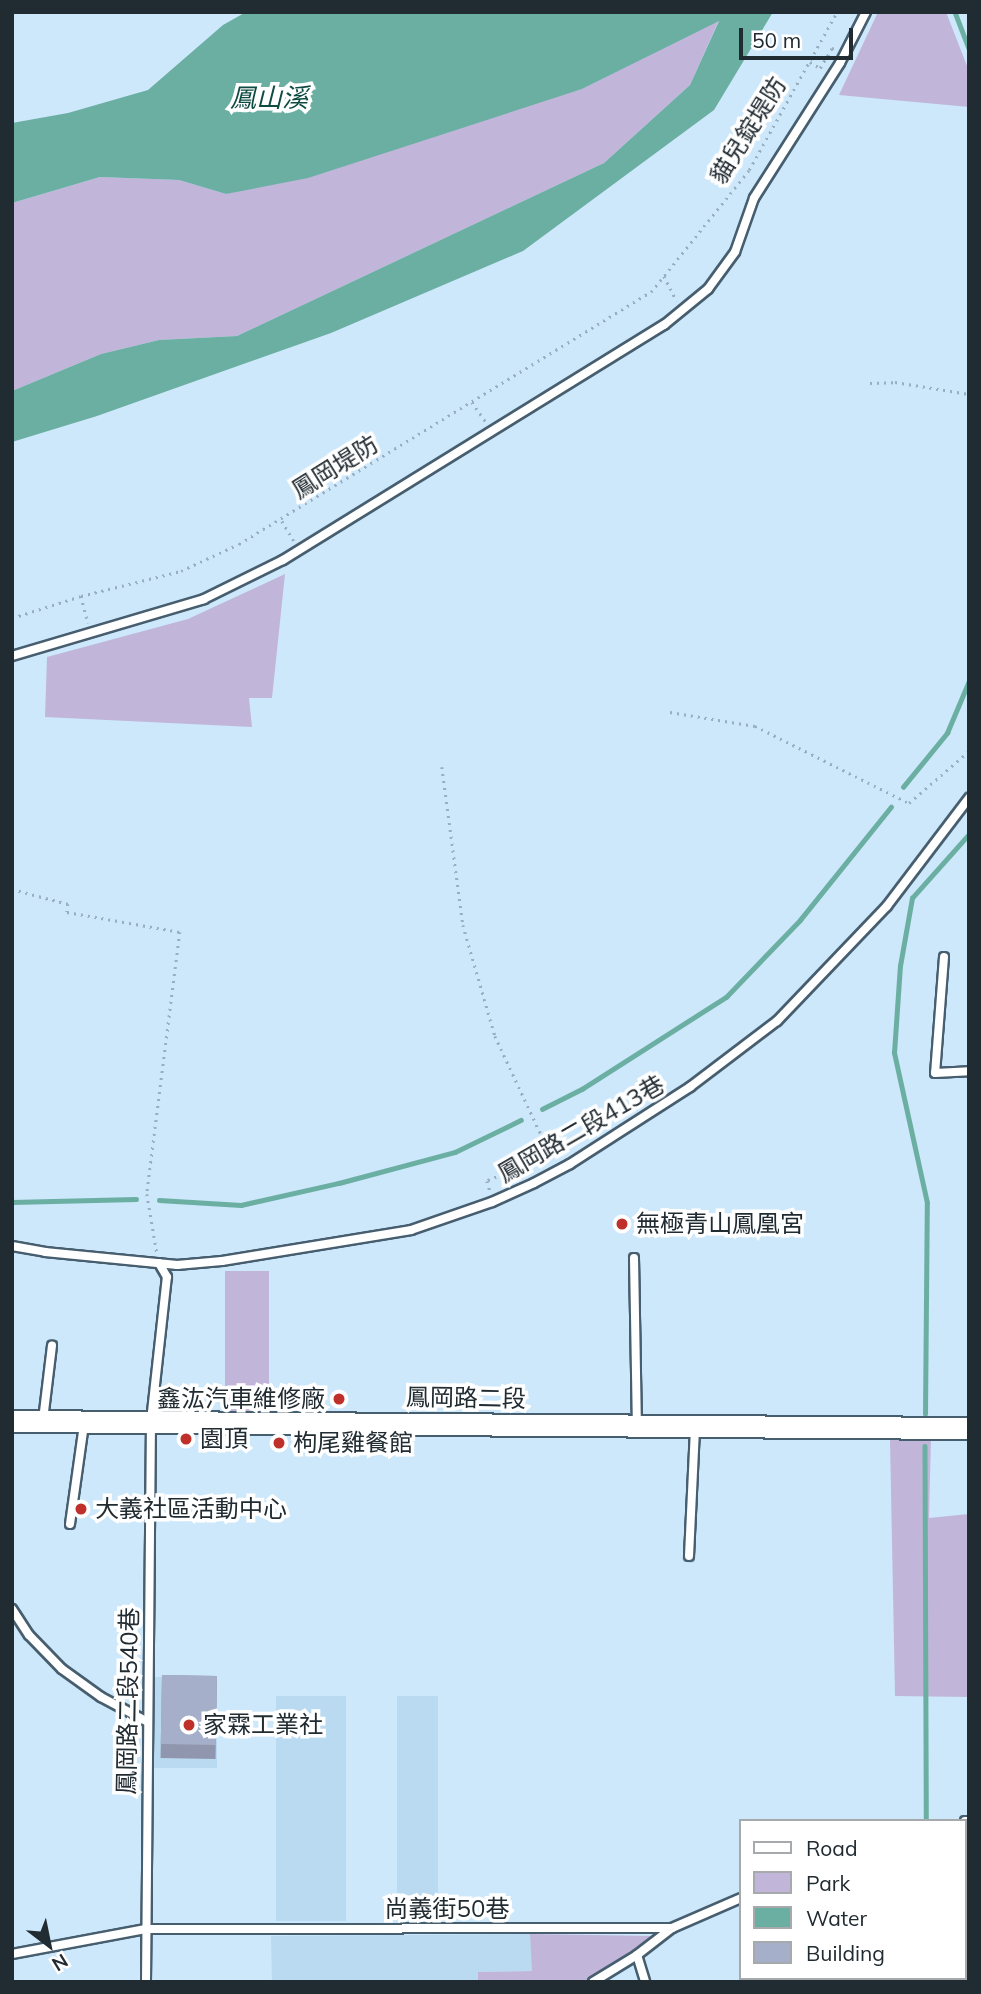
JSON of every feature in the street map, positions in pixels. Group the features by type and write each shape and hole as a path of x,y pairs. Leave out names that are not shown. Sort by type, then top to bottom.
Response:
{"street":[{"name":"鳳岡路二段","path":"12,1421 969,1428"}],"lane":[{"path":"12,656 204,599 300,550 664,325 708,289 736,253 754,198 845,53 866,12"},
{"name":"鳳岡路二段413巷","path":"12,1246 45,1252 159,1263 222,1261 411,1230 492,1202 581,1157 690,1087 777,1021 887,906 969,798"},
{"path":"944,957 935,1073 969,1071"},
{"path":"634,1258 637,1426"},
{"name":"鳳岡路二段540巷","path":"146,1982 146,1721 151,1421 167,1277 159,1263"},
{"path":"43,1421 52,1346"},
{"path":"70,1524 85,1421"},
{"path":"689,1556 695,1427"},
{"path":"12,1609 29,1635 62,1669 100,1698 146,1721"},
{"name":"尚義街50巷","path":"12,1954 146,1929 671,1928 740,1898"},
{"path":"593,1982 638,1955 671,1928"},
{"path":"638,1955 645,1982"}],"path":[{"name":"貓兒錠堤防","path":"651,292 749,170 837,12"},
{"path":"810,62 820,68 832,48 845,53"},
{"path":"664,276 682,310"},
{"name":"鳳岡堤防","path":"12,618 81,596 181,571 282,521 651,292"},
{"path":"870,383 895,382 969,394"},
{"path":"472,402 492,431"},
{"path":"282,521 300,550"},
{"path":"81,596 90,633"},
{"path":"670,712 755,726 909,803 969,751"},
{"path":"442,767 463,925 495,1037 546,1145 535,1161 487,1181 492,1202"},
{"path":"12,888 68,904 67,912 180,932 147,1194 159,1263"}],"shaded area":[{"name":"家霖工業社","path":"154,1677 217,1677 217,1768 154,1768"},
{"path":"276,1696 346,1696 346,1921 276,1921"},
{"path":"397,1696 438,1696 438,1922 397,1922"},
{"path":"530,1934 533,1971 478,1972 478,1982 272,1982 271,1936"}],"green space":[{"path":"878,12 946,12 969,71 969,107 839,95"},
{"path":"719,20 690,85 604,163 237,336 159,340 101,354 12,391 12,203 100,177 179,180 226,194 582,89"},
{"path":"285,574 272,698 249,698 252,727 45,717 47,657 188,619"},
{"path":"225,1271 269,1271 269,1413 225,1413"},
{"path":"931,1437 929,1518 969,1514 969,1697 895,1696 890,1440"},
{"path":"530,1934 655,1936 607,1969 582,1982 478,1982 478,1972 532,1971"}],"water":[{"name":"鳳山溪","path":"246,12 773,12 714,110 523,251 331,333 97,416 12,442 12,391 101,354 159,340 237,336 604,163 690,85 719,21 582,89 308,178 226,194 179,180 100,177 12,203 12,123 68,113 148,90 223,25"}],"building":[{"name":"家霖工業社","path":"162,1675 217,1676 216,1745 161,1744"}],"waterway":[{"path":"955,12 969,49"},
{"path":"903,787 947,733 969,681"},
{"path":"542,1109 582,1089 726,997 800,920 891,807"},
{"path":"925,1414 927,1203 894,1053 900,966 912,898 969,834"},
{"path":"159,1200 241,1205 339,1183 455,1152 521,1120"},
{"path":"12,1202 136,1199"},
{"path":"925,1446 926,1819"}],"place":[{"name":"無極青山鳳凰宮","path":"622,1224"},
{"name":"鑫汯汽車維修廠","path":"339,1399"},
{"name":"園頂","path":"186,1439"},
{"name":"枸尾雞餐館","path":"279,1443"},
{"name":"大義社區活動中心","path":"81,1509"},
{"name":"家霖工業社","path":"189,1725"}]}
